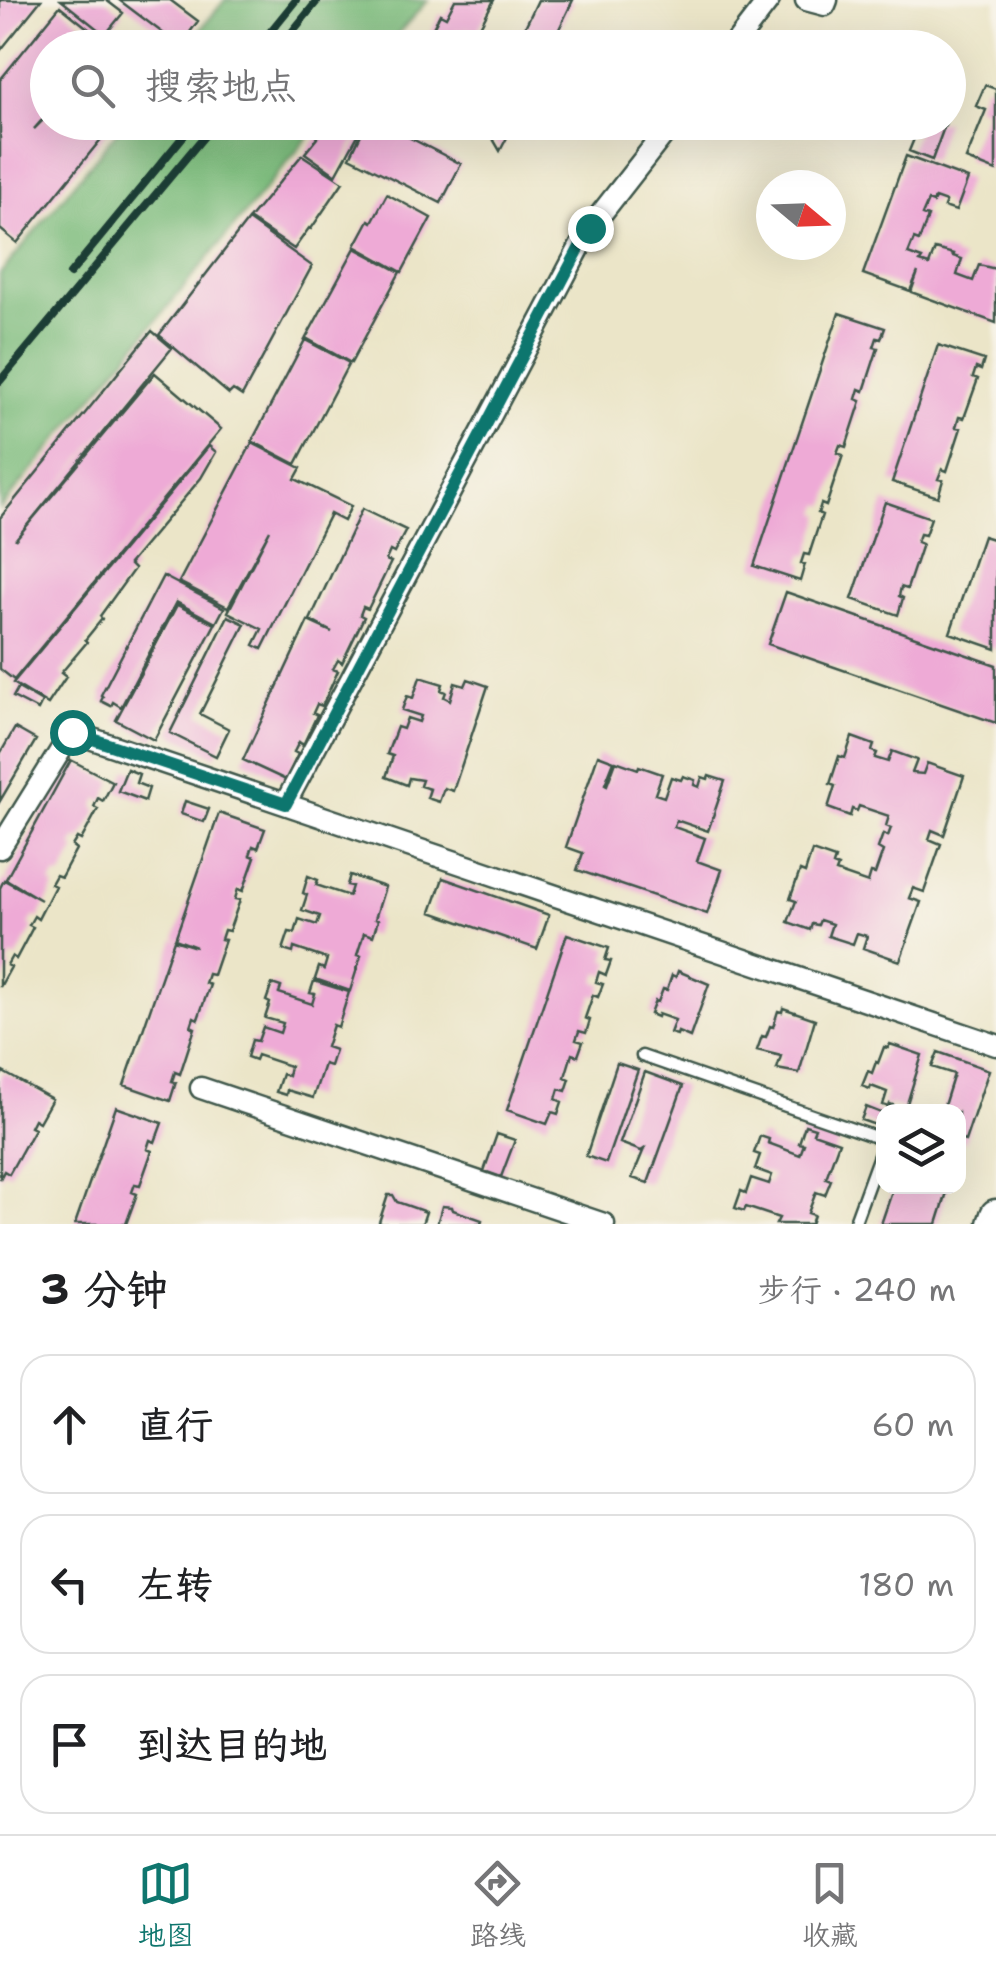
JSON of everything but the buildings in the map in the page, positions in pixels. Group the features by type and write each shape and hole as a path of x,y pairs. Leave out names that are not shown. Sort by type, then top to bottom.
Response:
{"main road":[{"path":"993,1224 996,1216"}],"street":[{"path":"746,30 769,0"},
{"path":"806,0 824,5 827,0"},
{"path":"286,804 590,228 659,140"},
{"path":"0,848 72,732 996,1044"},
{"path":"201,1088 604,1224"}],"lane":[{"path":"642,1056 876,1138"},
{"path":"854,1224 876,1163"}],"green space":[{"path":"225,0 428,0 401,30 200,30"},
{"path":"110,140 306,140 0,509 0,274"}],"railway":[{"path":"272,30 296,0"},
{"path":"294,30 318,0"},
{"path":"70,274 180,140"},
{"path":"0,381 201,140"}],"route":[{"path":"72,732 286,804 590,228"}]}
